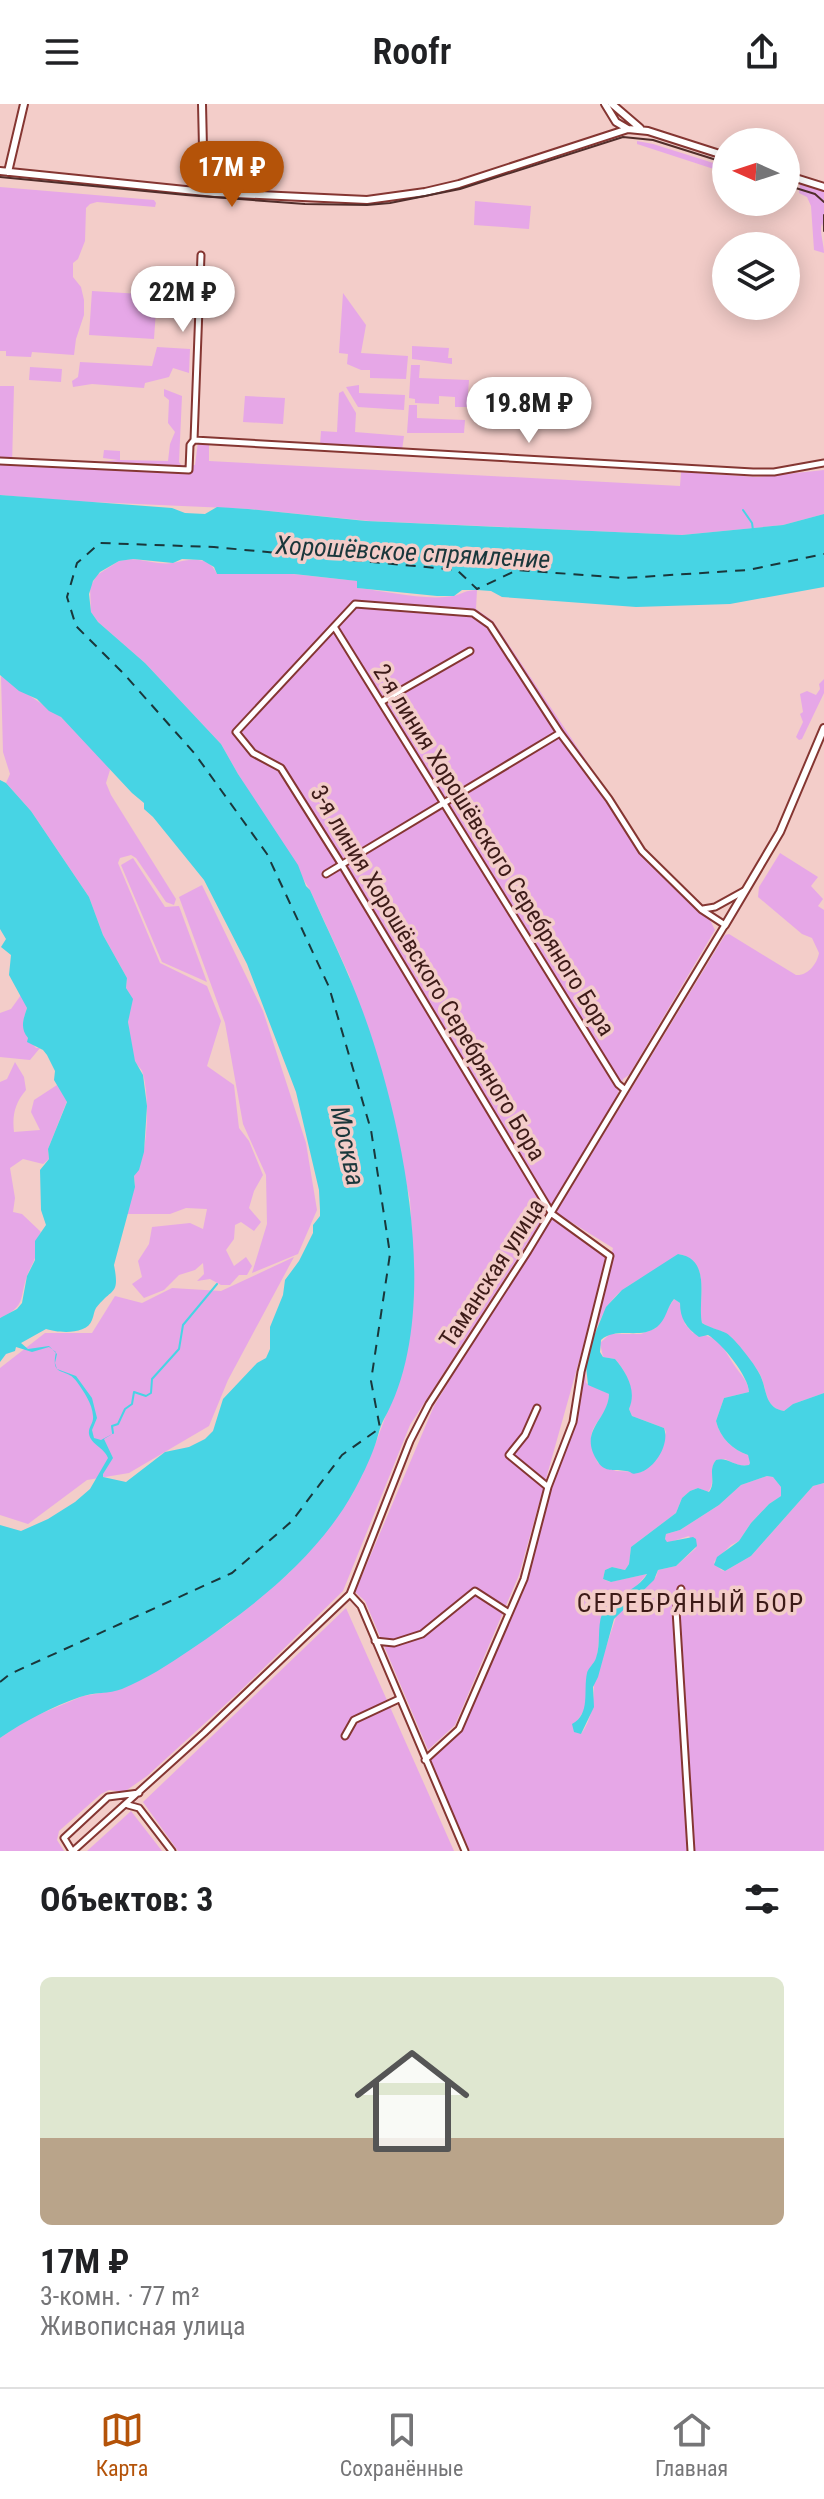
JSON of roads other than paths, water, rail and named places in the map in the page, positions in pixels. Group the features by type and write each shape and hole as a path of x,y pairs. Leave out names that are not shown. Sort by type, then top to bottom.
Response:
{"street":[{"path":"24,104 4,172 204,192 349,200 389,198 459,184 628,129 643,130 712,152"},
{"path":"202,104 204,192"},
{"path":"605,104 611,116 628,129"},
{"path":"612,104 643,130"},
{"path":"606,135 612,127 611,116"},
{"path":"627,119 628,129"},
{"path":"800,179 824,187"},
{"path":"0,461 189,470 190,445 194,440 201,255"},
{"path":"194,440 753,472 774,472 824,463"},
{"path":"335,628 355,604 473,613 490,625 642,851 702,910 722,923"},
{"name":"2-я линия Хорошёвского Серебряного Бора","path":"335,628 618,1084 624,1089"},
{"name":"3-я линия Хорошёвского Серебряного Бора","path":"335,628 236,732 253,753 281,768 552,1214 610,1256 581,1372 573,1422 548,1487 524,1579 459,1729 425,1760"},
{"path":"381,702 470,651"},
{"name":"Таманская улица","path":"110,1797 64,1838 73,1851 140,1793 350,1594 419,1421 552,1214 722,923 750,885 780,832 824,728"},
{"path":"326,874 560,733"},
{"path":"702,910 738,898"},
{"path":"719,905 715,912 722,923"},
{"path":"537,1408 525,1435 509,1455 548,1487"},
{"path":"681,1589 676,1610 691,1851"},
{"path":"375,1641 394,1643 422,1634 475,1591 509,1613"},
{"path":"350,1594 361,1606 465,1851"},
{"path":"345,1736 354,1720 399,1699"},
{"path":"110,1797 140,1793 139,1808"},
{"path":"110,1797 118,1803 119,1812"},
{"path":"127,1805 139,1808 172,1851"}],"water":[{"path":"0,495 172,508 185,513 205,514 217,507 366,521 682,535 783,525 824,514 824,587 730,604 636,607 502,597 491,591 477,590 462,590 454,596 437,596 357,588 357,581 294,574 217,574 214,567 202,560 182,559 173,563 133,559 119,561 100,572 93,581 89,594 91,612 98,622 145,663 221,744 298,865 351,981 378,1056 403,1161 411,1217 414,1272 412,1326 402,1376 365,1470 339,1515 302,1560 237,1617 157,1671 122,1689 85,1695 59,1705 0,1738 0,1525 21,1531 48,1519 90,1489 108,1458 90,1438 93,1416 87,1398 73,1377 57,1369 76,1376 92,1398 97,1418 92,1430 94,1438 101,1440 114,1433 104,1439 113,1458 103,1477 126,1482 165,1452 189,1447 205,1439 213,1431 223,1399 257,1363 266,1358 270,1349 270,1327 283,1295 285,1280 313,1233 320,1210 319,1190 296,1092 247,964 204,880 144,809 144,803 61,717 37,699 19,691 0,675"},
{"path":"0,780 31,811 89,897 103,935 127,978 126,988 133,999 128,1022 135,1061 143,1075 147,1106 144,1152 134,1176 135,1187 114,1265 115,1287 96,1308 89,1325 84,1328 65,1332 46,1329 21,1343 28,1349 49,1346 52,1350 49,1347 32,1352 16,1347 0,1362 0,1318 22,1303 27,1276 35,1260 35,1241 46,1225 41,1210 40,1170 49,1159 48,1149 67,1102 54,1080 55,1071 47,1055 27,1042 23,1024 27,1008 9,975 11,955 1,947 6,939 0,929"},
{"path":"678,1254 689,1257 700,1272 702,1323 726,1333 740,1346 759,1373 773,1406 784,1411 793,1404 824,1393 824,1483 813,1486 751,1556 725,1571 714,1565 717,1557 739,1541 751,1523 781,1496 781,1487 773,1477 767,1476 741,1485 719,1505 680,1530 666,1534 667,1542 693,1537 697,1546 676,1566 658,1570 654,1580 614,1619 593,1687 594,1707 581,1734 574,1732 572,1724 584,1708 587,1673 597,1653 602,1614 647,1574 611,1582 603,1579 605,1570 612,1567 625,1570 631,1547 676,1513 682,1498 690,1491 698,1488 709,1492 716,1460 740,1465 750,1463 748,1455 732,1447 724,1438 716,1421 724,1398 749,1392 745,1378 714,1339 708,1335 699,1337 691,1330 683,1318 680,1303 674,1299 662,1321 650,1331 614,1334 601,1340 603,1357 615,1359 630,1382 632,1396 629,1409 632,1416 664,1428 665,1441 660,1455 650,1467 633,1474 604,1468 592,1451 592,1434 604,1412 609,1394 588,1385 586,1366 591,1343 606,1307 622,1290"}],"waterway":[{"path":"743,510 753,530"},
{"path":"113,1433 112,1426 118,1424 125,1409 132,1404 134,1392 146,1396 151,1393 152,1379 179,1349 183,1325 217,1284"}],"tram line":[{"path":"0,177 186,195 305,204 367,205 460,189 623,137 653,140 712,159"},
{"path":"800,189 815,194 824,202"},
{"path":"824,215 824,231"}],"district":[{"name":"СЕРЕБРЯНЫЙ БОР","path":"691,1603"}],"water label":[{"name":"Хорошёвское спрямление","path":"413,552"},
{"name":"Москва","path":"348,1146"}]}
